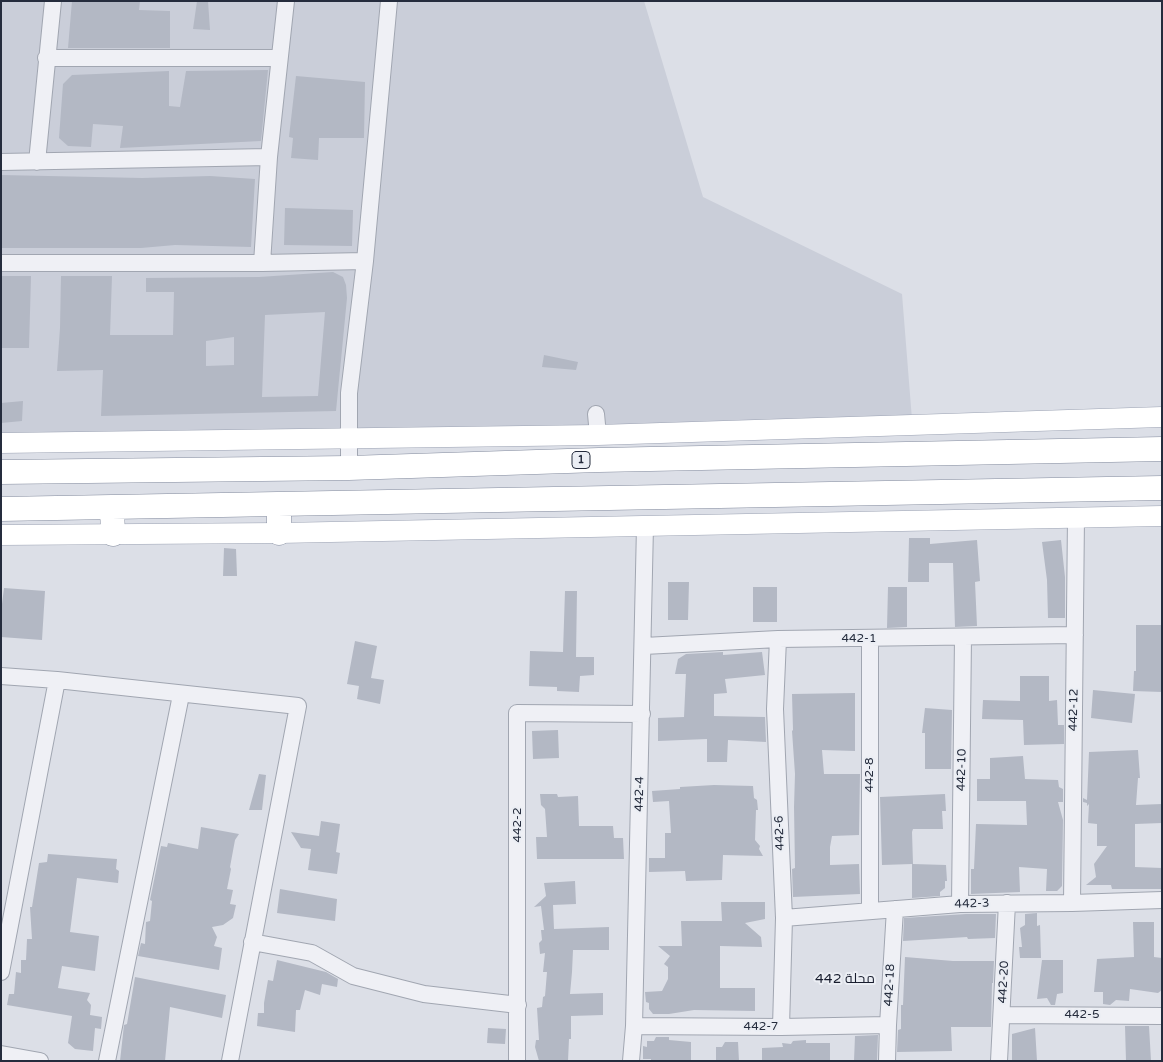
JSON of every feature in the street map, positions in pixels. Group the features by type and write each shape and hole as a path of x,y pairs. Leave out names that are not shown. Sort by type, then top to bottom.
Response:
{"highway":[{"name":"1","path":"1,472 349,468 609,460 1162,449"},
{"path":"1,510 1162,488"},
{"path":"279,505 279,532"},
{"path":"112,508 112,534"}],"main road":[{"path":"1,443 598,435 1162,417"},
{"path":"1,535 279,532 1162,516"}],"street":[{"path":"37,162 53,1"},
{"path":"262,263 269,157 286,1"},
{"path":"349,468 349,393 365,261 389,1"},
{"path":"46,58 280,58"},
{"path":"1,162 269,157"},
{"path":"1,263 365,261"},
{"path":"596,414 598,435"},
{"name":"442-12","path":"1072,903 1076,517"},
{"name":"442-4","path":"631,1061 634,1026 644,646 645,526"},
{"name":"442-1","path":"644,646 778,639 1075,635"},
{"name":"442-10","path":"960,904 964,637"},
{"name":"442-6","path":"778,639 775,708 784,918 781,1027"},
{"name":"442-8","path":"870,639 870,911"},
{"path":"1,676 57,680 181,695 298,706 230,1061"},
{"path":"1,972 57,680"},
{"path":"107,1061 181,695"},
{"name":"442-2","path":"517,1061 517,713 642,714"},
{"name":"442-3","path":"784,918 960,904 1162,900"},
{"name":"442-20","path":"1000,1061 1007,903"},
{"name":"442-18","path":"887,1061 895,909"},
{"path":"252,942 312,953 353,976 424,994 518,1005"},
{"name":"442-5","path":"1002,1015 1162,1016"},
{"name":"442-7","path":"634,1026 781,1027 888,1025"},
{"path":"1,1054 40,1061"}],"shaded area":[{"path":"1,1 644,1 703,197 902,294 913,432 1,451"}],"building":[{"path":"72,1 140,1 139,10 170,11 170,48 68,48"},
{"path":"197,1 208,1 210,30 193,29"},
{"path":"268,70 261,141 120,148 123,126 93,124 91,147 68,146 59,138 63,84 72,75 169,71 169,106 180,107 186,71"},
{"path":"296,76 365,82 364,138 319,138 318,160 291,158 293,138 289,137"},
{"path":"1,175 142,178 210,176 255,179 251,247 175,245 141,248 1,248"},
{"path":"285,208 353,210 352,246 284,245"},
{"path":"333,272 343,277 347,298 336,411 101,416 103,370 57,371 61,276 112,276 110,335 173,335 174,292 146,292 146,278 259,277","holes":["325,312 318,396 262,397 265,315","234,337 234,365 206,366 206,341"]},
{"path":"1,276 31,276 29,348 1,348"},
{"path":"544,355 578,362 576,370 542,367"},
{"path":"23,401 22,421 1,423 1,403"},
{"path":"909,538 930,538 930,544 977,540 980,581 975,582 977,626 955,627 953,563 929,563 929,582 908,582"},
{"path":"1061,540 1065,577 1065,618 1048,618 1047,580 1042,542"},
{"path":"224,548 236,549 237,576 223,576"},
{"path":"668,582 689,582 688,620 668,620"},
{"path":"753,587 777,587 777,622 753,622"},
{"path":"888,587 907,587 907,627 887,628"},
{"path":"4,588 45,591 42,640 1,637 1,612"},
{"path":"565,591 577,591 576,657 594,657 594,675 580,676 579,692 557,691 557,687 529,686 530,651 563,652"},
{"path":"1136,625 1162,625 1162,692 1133,691 1134,671 1136,671"},
{"path":"355,641 377,646 371,678 384,680 380,704 357,699 359,686 347,684"},
{"path":"723,652 723,655 762,652 765,675 725,679 727,693 714,694 714,716 765,717 766,742 728,740 727,762 707,762 707,739 658,741 658,718 684,717 686,674 675,674 678,659 686,654"},
{"path":"1020,676 1049,676 1049,701 1057,700 1058,725 1064,725 1064,744 1024,745 1023,720 982,719 983,700 1020,701"},
{"path":"1093,690 1135,694 1132,723 1091,718"},
{"path":"855,693 855,751 822,750 824,774 860,774 859,835 832,836 830,865 859,864 860,894 793,897 792,869 795,868 795,774 792,694"},
{"path":"925,708 952,710 951,769 925,769 925,733 922,733"},
{"path":"558,730 559,758 533,759 532,731"},
{"path":"1138,750 1140,778 1138,778 1136,805 1162,804 1162,823 1135,824 1135,867 1162,868 1162,889 1112,889 1111,885 1086,885 1096,877 1094,864 1107,846 1097,846 1097,824 1088,823 1089,804 1087,806 1087,803 1083,802 1083,798 1087,800 1089,752"},
{"path":"1023,756 1025,779 1058,780 1059,787 1063,789 1063,802 1058,802 1063,820 1062,886 1057,891 1046,891 1047,869 1019,867 1020,892 971,894 971,869 974,869 976,824 1027,825 1026,801 977,801 977,779 990,779 990,758"},
{"path":"259,774 266,775 262,810 249,810"},
{"path":"714,785 753,786 758,810 756,810 755,840 760,846 759,849 763,856 723,855 722,880 686,881 685,871 649,872 649,858 665,858 665,833 671,833 669,801 653,802 652,791"},
{"path":"540,794 557,794 558,797 578,796 579,826 613,826 614,838 623,838 624,859 537,859 536,837 547,837 545,809 541,805"},
{"path":"945,794 946,811 942,811 943,829 913,829 912,832 913,864 946,865 947,881 945,881 945,888 940,892 940,896 912,898 912,864 882,865 880,797"},
{"path":"321,821 340,824 336,852 340,853 337,874 308,870 311,849 301,848 291,832 319,836"},
{"path":"201,827 239,834 235,840 227,889 233,890 230,904 236,905 233,918 223,925 212,927 217,937 214,946 222,948 219,970 138,956 141,943 145,944 146,922 150,921 152,901 150,900 161,846 167,847 168,843 198,849"},
{"path":"48,854 117,859 118,883 77,878 70,932 99,936 95,971 62,966 58,988 90,993 87,1000 91,1005 90,1015 102,1017 101,1029 95,1028 93,1051 75,1049 68,1043 72,1016 7,1005 9,994 14,994 16,972 21,973 21,960 26,960 27,939 32,939 30,907 32,907 39,863 47,862"},
{"path":"575,881 576,904 553,905 554,929 609,927 609,950 573,950 570,994 603,993 603,1015 571,1016 571,1039 569,1039 568,1061 539,1061 535,1047 536,1040 539,1040 537,1008 542,1007 547,972 543,972 545,953 540,954 539,943 542,940 541,930 544,930 541,906 534,907 546,896 544,883"},
{"path":"280,889 337,899 335,921 277,913"},
{"path":"721,902 765,902 765,919 745,923 761,937 762,947 720,946 720,988 755,988 755,1011 694,1010 669,1014 653,1014 649,1009 649,1003 646,1002 645,992 662,991 668,979 668,967 664,964 670,956 658,946 682,946 681,921 722,921"},
{"path":"1037,913 1037,926 1040,925 1041,958 1020,958 1019,947 1022,947 1020,928 1025,925 1025,914"},
{"path":"996,914 995,938 968,939 967,937 903,941 904,918"},
{"path":"1133,922 1154,922 1154,957 1162,958 1162,990 1158,993 1130,989 1129,1001 1116,1000 1110,1005 1103,1004 1103,992 1094,992 1097,959 1134,957"},
{"path":"905,957 953,961 994,961 991,1027 951,1027 952,1051 897,1052 898,1030 901,1029"},
{"path":"277,960 326,972 338,979 337,987 322,984 320,995 305,990 300,1010 296,1010 295,1032 257,1026 258,1013 264,1013 268,980 273,981"},
{"path":"1042,960 1063,960 1063,993 1057,994 1055,1005 1051,1005 1047,998 1037,999"},
{"path":"135,977 226,995 222,1018 170,1007 165,1061 120,1061 124,1025 127,1024"},
{"path":"1125,1026 1149,1026 1151,1061 1126,1061"},
{"path":"488,1028 506,1029 505,1044 487,1043"},
{"path":"1035,1028 1037,1061 1012,1061 1012,1034"},
{"path":"878,1035 877,1061 854,1061 855,1036"},
{"path":"656,1037 669,1037 669,1040 691,1042 691,1061 651,1061 651,1059 643,1059 643,1046 647,1047 647,1041 654,1041"},
{"path":"806,1040 806,1043 830,1043 830,1061 762,1061 762,1048 783,1047 782,1043 791,1044 793,1041"},
{"path":"725,1042 738,1042 739,1061 716,1061 716,1047 722,1047"}],"district":[{"name":"محلة 442","path":"845,979"}]}
